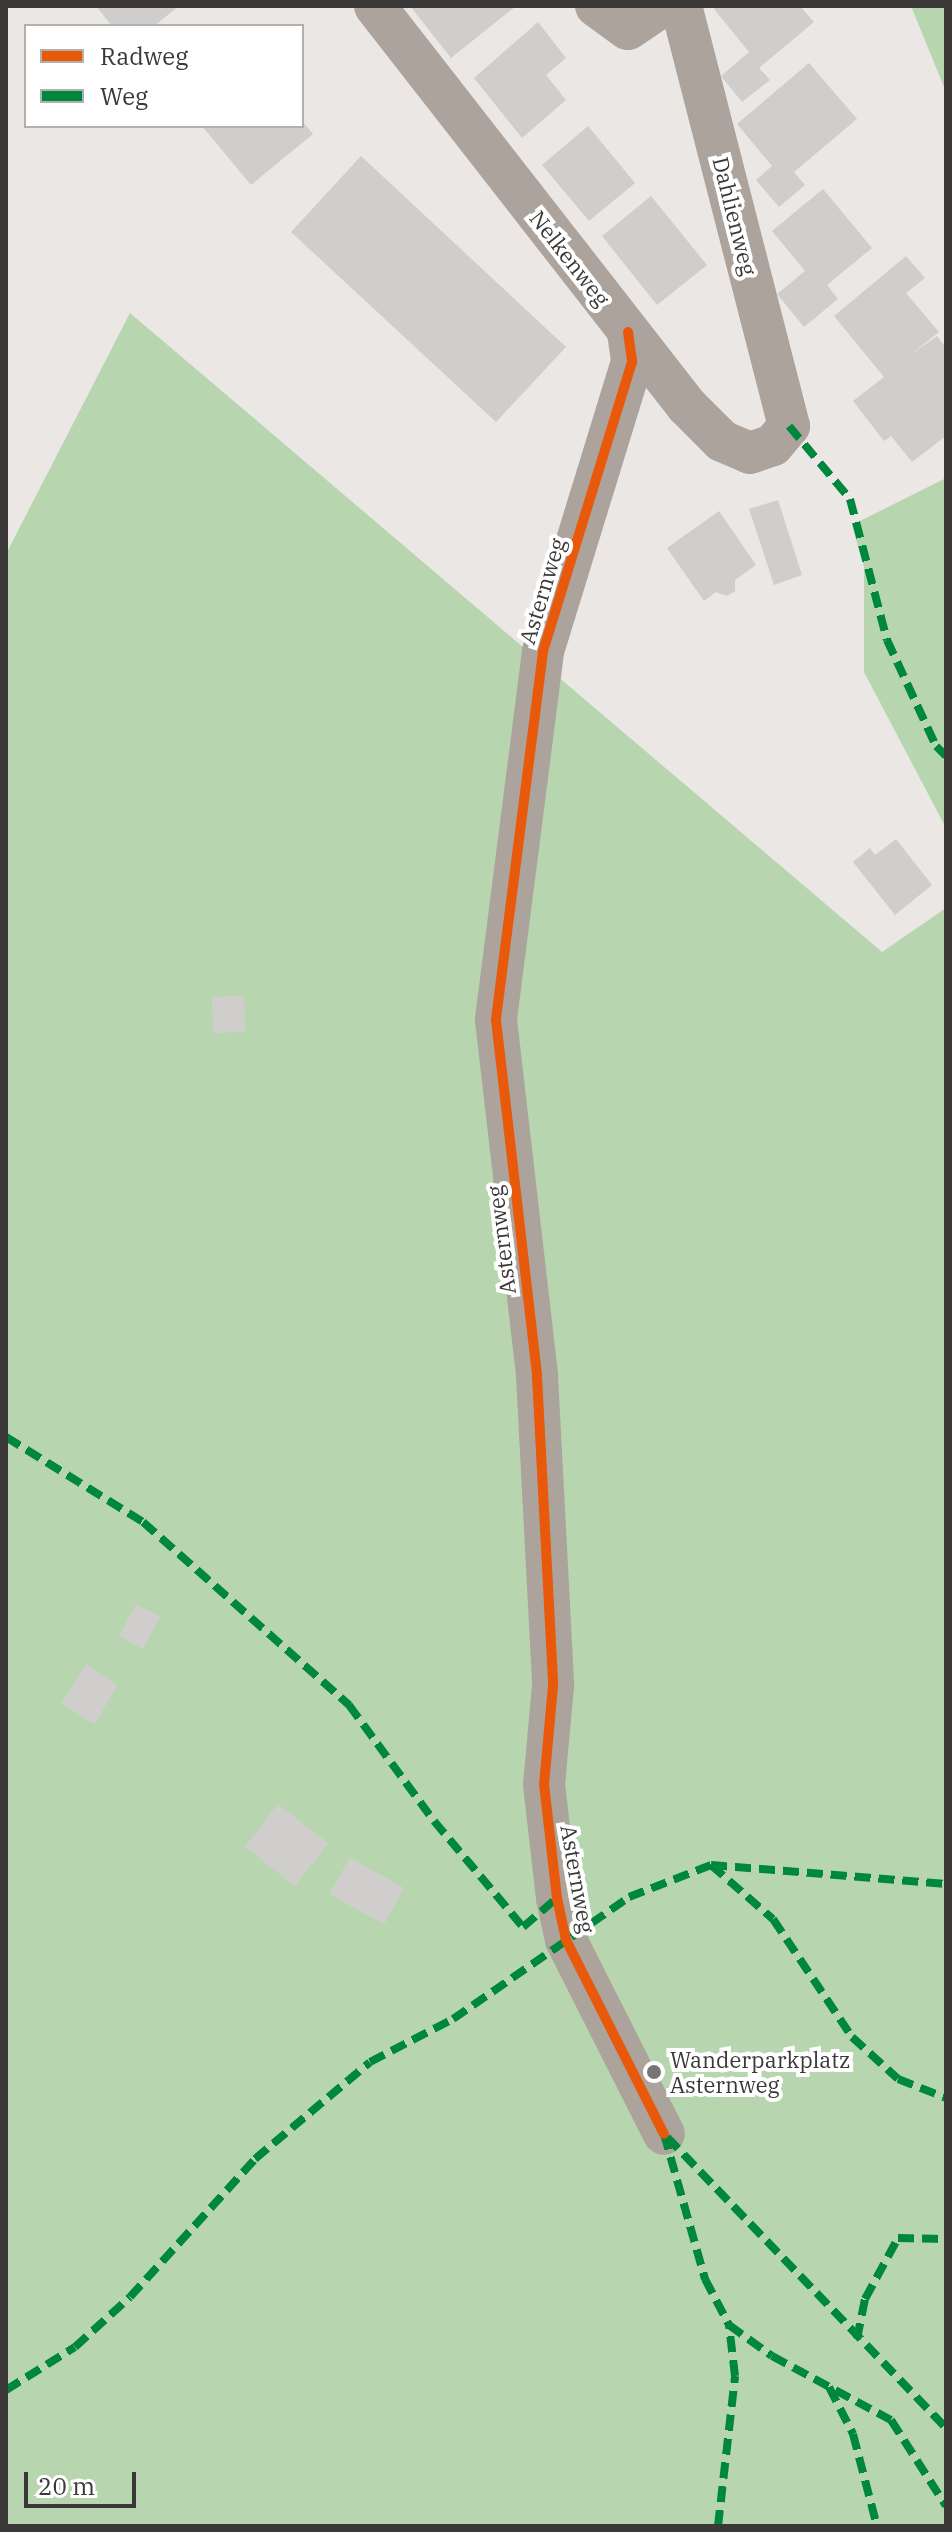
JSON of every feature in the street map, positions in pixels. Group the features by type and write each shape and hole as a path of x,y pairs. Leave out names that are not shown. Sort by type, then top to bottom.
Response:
{"street":[{"name":"Nelkenweg","path":"375,6 687,406 722,441 750,453 773,445 789,426"},
{"path":"596,6 628,29 662,6"},
{"name":"Dahlienweg","path":"681,6 789,426"},
{"name":"Asternweg","path":"628,332 632,362 543,652 496,1020 537,1376 553,1686 544,1784 557,1898 566,1940 664,2134"}],"green space":[{"path":"911,6 946,6 946,92"},
{"path":"130,313 882,952 946,908 946,2526 6,2526 6,554"},
{"path":"946,478 946,828 864,672 864,567 852,525"}],"building":[{"path":"96,6 179,6 156,24 110,24"},
{"path":"410,6 516,6 451,58"},
{"path":"717,6 800,6 814,22 759,68 770,80 742,102 721,76 749,52 714,9"},
{"path":"538,22 566,58 546,75 566,100 522,138 474,78"},
{"path":"809,63 857,119 794,172 805,185 779,207 756,180 772,166 737,124"},
{"path":"304,123 313,134 251,185 204,128 304,128"},
{"path":"588,126 635,183 589,221 542,165"},
{"path":"361,156 566,347 496,422 291,232"},
{"path":"823,189 872,248 827,285 838,299 804,327 777,294 805,271 772,231"},
{"path":"651,196 707,265 657,305 602,236"},
{"path":"906,256 925,278 906,293 939,332 910,355 937,336 946,348 946,436 912,462 891,436 884,441 853,401 884,377 834,316"},
{"path":"778,500 802,575 774,585 749,509"},
{"path":"719,511 756,565 735,580 735,591 727,596 716,592 704,601 667,548"},
{"path":"896,839 932,885 895,915 853,862 870,848 875,855"},
{"path":"244,996 245,1032 213,1033 212,997"},
{"path":"136,1604 160,1617 143,1649 119,1636"},
{"path":"86,1664 118,1685 94,1724 61,1703"},
{"path":"278,1804 328,1843 295,1886 245,1847"},
{"path":"350,1858 404,1888 384,1924 329,1894"}],"marked path":[{"path":"789,426 850,499 887,640 936,746 946,756"},
{"path":"6,1437 143,1522 349,1705 434,1821 523,1927 557,1898"},
{"path":"711,1865 946,1884"},
{"path":"6,2390 75,2347 130,2297 255,2159 370,2062 453,2019 629,1897 711,1865 773,1919 852,2037 898,2079 946,2098"},
{"path":"664,2134 705,2279 729,2325 772,2356 891,2420 946,2506"},
{"path":"667,2137 946,2428"},
{"path":"857,2339 865,2299 898,2238 946,2239"},
{"path":"718,2526 735,2376 729,2325"},
{"path":"829,2387 853,2434 877,2526"}],"cycle path":[{"path":"628,332 632,362 543,652 496,1020 537,1376 553,1686 544,1784 557,1898 566,1940 664,2134"}],"place":[{"name":"Wanderparkplatz Asternweg","path":"654,2072"}]}
